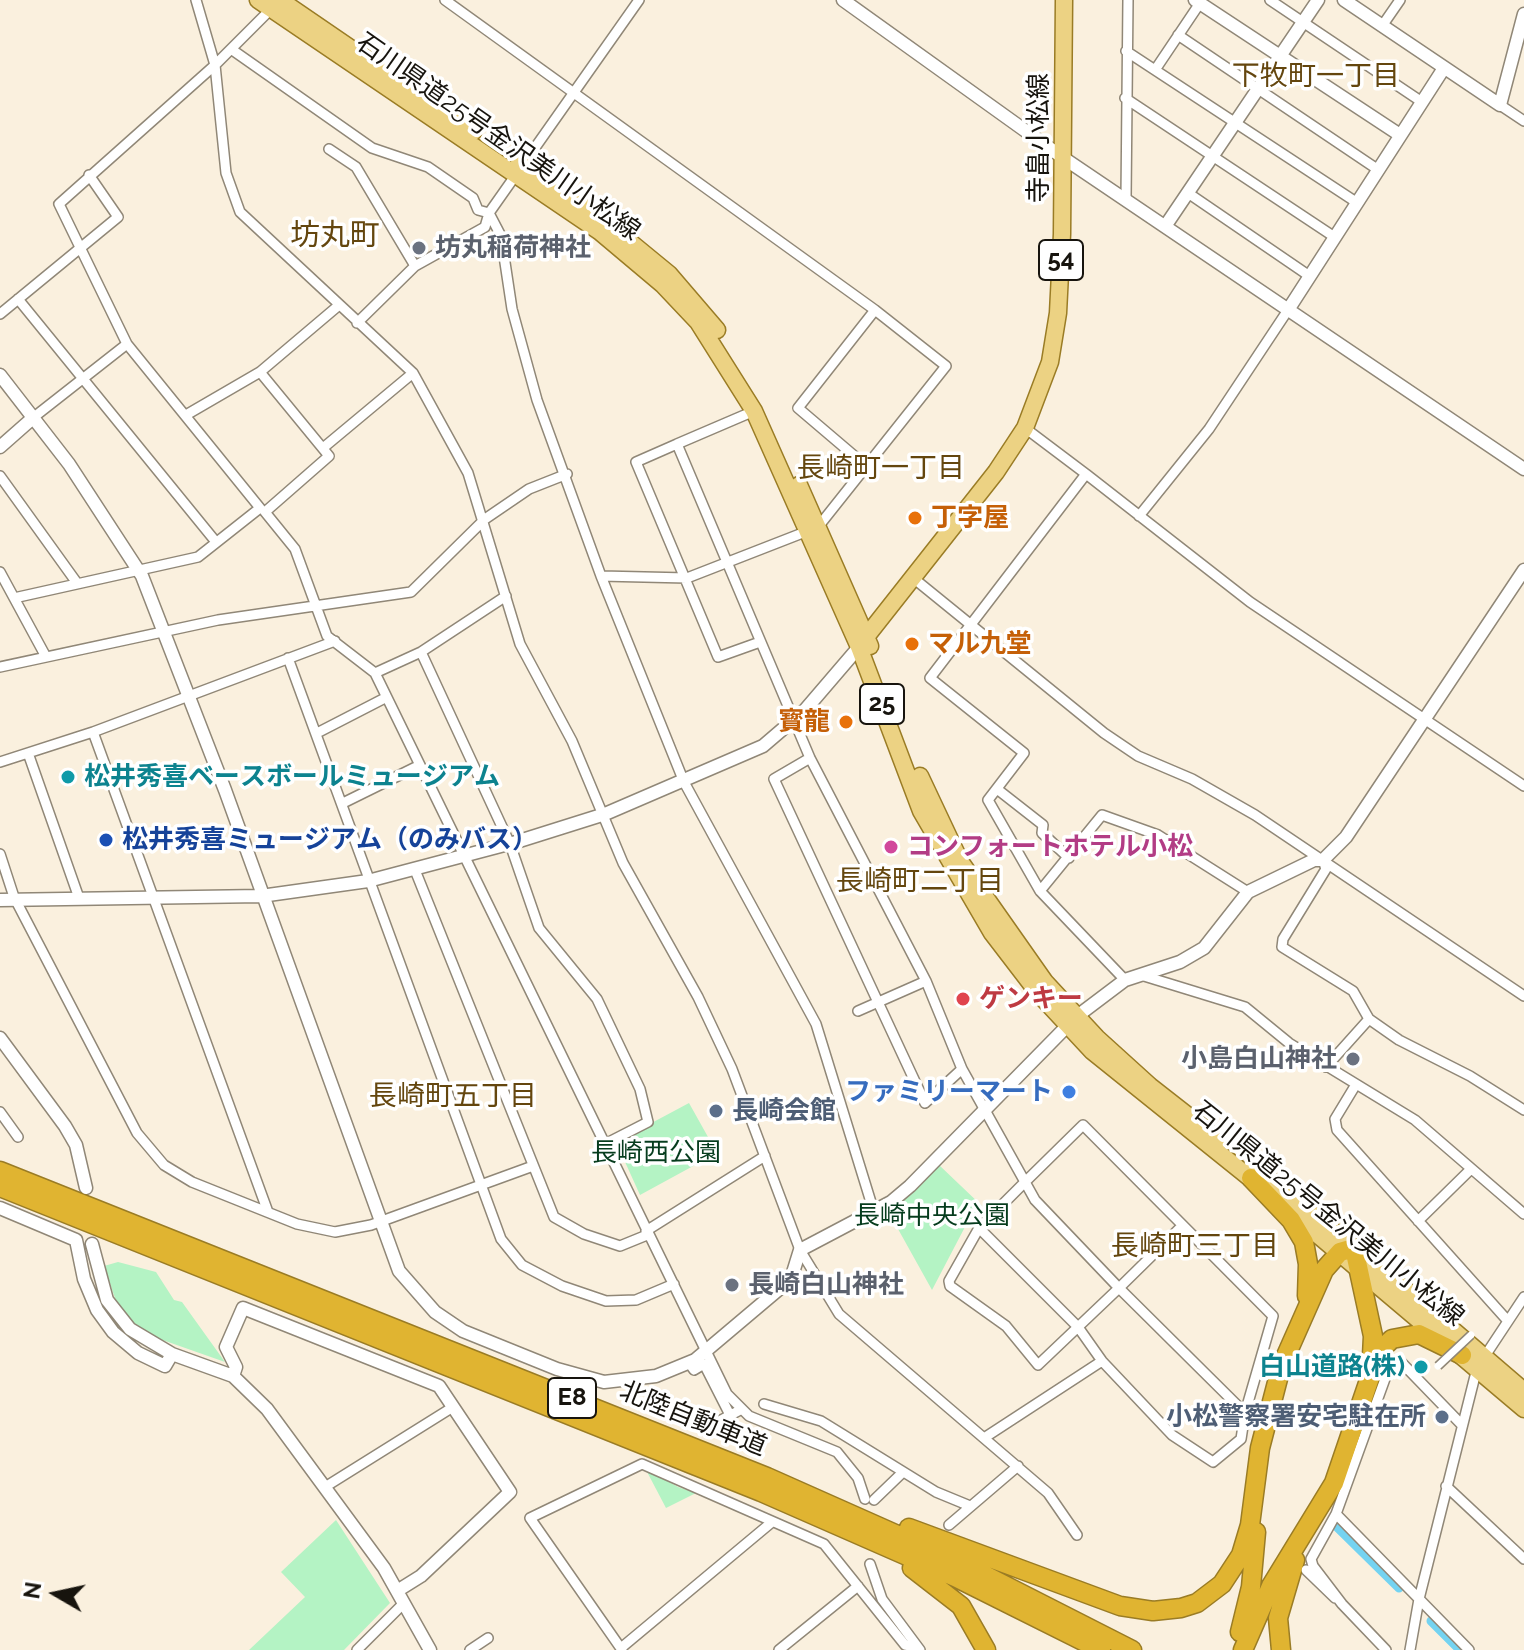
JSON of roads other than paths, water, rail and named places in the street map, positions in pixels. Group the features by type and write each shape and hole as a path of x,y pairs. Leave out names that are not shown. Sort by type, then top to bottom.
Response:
{"highway":[{"name":"北陸自動車道","path":"0,1171 767,1477 965,1565 1132,1650"},
{"path":"1251,1178 1291,1220 1304,1242 1309,1276 1302,1315"},
{"name":"北陸自動車道","path":"0,1187 254,1291 656,1447 870,1538 1101,1650"},
{"path":"767,1477 1104,1600 1153,1611 1197,1603 1222,1584 1247,1540 1277,1381 1302,1315 1324,1270 1350,1255 1373,1336 1371,1376"},
{"path":"1281,1650 1278,1631 1281,1602 1299,1550 1328,1511 1379,1351 1400,1335 1430,1337 1462,1355"},
{"path":"656,1447 915,1569 961,1606 986,1650"},
{"path":"1233,1650 1254,1564 1255,1485"},
{"path":"1243,1650 1271,1586 1328,1511"}],"main road":[{"name":"寺畠小松線","path":"862,641 988,481 1025,428 1050,362 1058,313 1064,0"},
{"name":"石川県道25号金沢美川小松線","path":"272,2 520,171 663,285 722,355 754,411 813,530 862,641 921,811 952,870 992,933 1071,1022 1149,1100 1350,1255 1462,1355 1480,1362 1524,1409"},
{"name":"25","path":"520,171 602,219 669,274 704,312 734,353 764,406 813,530"},
{"name":"25","path":"1071,1022 1480,1362 1524,1391"}],"street":[{"path":"196,0 215,65 226,173 240,212 413,373 468,473 485,519 520,644 572,741 623,863 684,970 732,1069 800,1250 839,1314 1048,1493 1077,1535"},
{"path":"445,0 875,310 946,366 813,530 687,578 601,576"},
{"path":"357,323 415,266 485,227 489,213 639,0"},
{"path":"843,0 1062,157 1524,469"},
{"path":"1126,198 1128,0"},
{"path":"1270,0 1422,102"},
{"path":"1166,225 1318,0"},
{"path":"1344,0 1524,121"},
{"path":"1382,26 1400,0"},
{"path":"14,598 198,557 260,508 127,344 59,204 215,65 272,2"},
{"path":"1155,70 1197,2 1400,135"},
{"path":"1500,105 1524,14"},
{"path":"1178,35 1377,169"},
{"path":"231,49 372,148 428,167 473,198 478,210 489,213 501,236 512,309 537,400 567,474 601,576 684,782 816,1024 874,1212"},
{"path":"1126,51 1356,202"},
{"path":"1139,516 1209,429 1444,68"},
{"path":"1125,98 1333,236"},
{"path":"329,149 356,167 415,266"},
{"path":"0,314 118,217 89,175"},
{"path":"1188,193 1308,275"},
{"path":"18,299 216,542"},
{"path":"186,415 260,372 338,306"},
{"path":"865,465 798,408 875,310"},
{"path":"0,447 127,344"},
{"path":"260,372 329,456 265,512 295,549 327,636 375,673 727,1394 749,1416 837,1452 858,1478 869,1500 902,1473"},
{"path":"323,448 413,373"},
{"path":"0,375 34,417 140,571 166,632 399,1271 435,1312 463,1331 557,1369 604,1382 656,1376 689,1363 791,1279 800,1250 874,1212 910,1186 1071,1022 1125,980 1144,976 1204,948 1248,892 1323,860 1346,837 1524,570"},
{"path":"754,411 636,462 718,657 760,642"},
{"path":"1025,428 1250,602 1524,786"},
{"path":"677,444 810,758 926,981 962,1069 1035,1200 1245,1413"},
{"path":"0,667 218,620 318,608 411,592 485,519 529,489 567,474"},
{"path":"1086,474 930,678 1024,753 988,800 1040,891 1125,980"},
{"path":"0,476 77,583"},
{"path":"0,572 45,655"},
{"path":"912,577 1104,733 1138,756 1192,779 1323,860 1524,996"},
{"path":"375,673 421,652 506,596"},
{"path":"0,762 93,732 335,641"},
{"path":"0,900 14,897 154,900 261,896 368,881 510,844 605,814 763,746 793,720 862,641"},
{"path":"421,652 510,844 539,928 597,999 640,1089 648,1122 605,1144"},
{"path":"288,658 479,1186 501,1239 522,1265 562,1286 606,1301 636,1300 674,1284"},
{"path":"317,733 385,698"},
{"path":"93,732 268,1212"},
{"path":"28,753 79,898"},
{"path":"810,758 774,779 925,1103 962,1069"},
{"path":"343,803 418,766"},
{"path":"997,789 1043,825 1042,833 1069,858"},
{"path":"1040,891 1102,815 1158,835 1248,892"},
{"path":"0,854 14,897 145,1144 164,1165 192,1182 318,1231 335,1232 382,1221 533,1166"},
{"path":"1323,860 1326,869 1283,939 1282,947 1353,991 1369,1019 1399,1040 1470,1076 1524,1110"},
{"path":"415,870 554,1217 584,1234 620,1246 646,1233 765,1156"},
{"path":"1144,976 1245,1007 1326,1067 1415,1120 1524,1214"},
{"path":"858,1011 926,981"},
{"path":"1326,1067 1369,1019"},
{"path":"0,1038 76,1145 86,1188"},
{"path":"1355,1086 1335,1119 1337,1130 1507,1320"},
{"path":"0,1112 18,1137"},
{"path":"979,1228 1078,1327 1102,1361 1172,1435 1213,1462 1241,1439 1245,1413 1273,1316 1083,1125 979,1228 949,1281 950,1286 1006,1326 1038,1365 1078,1327 1119,1288 1182,1226"},
{"path":"1418,1221 1471,1169"},
{"path":"0,1208 76,1240 84,1279 97,1310 113,1332 138,1353 165,1366 172,1354"},
{"path":"92,1244 100,1284 118,1316 145,1340 172,1354 233,1376 267,1409 397,1591 430,1650"},
{"path":"1410,1650 1419,1599 1461,1424 1480,1362 1524,1297"},
{"path":"233,1376 236,1367 226,1347 243,1308 439,1386 510,1492 421,1576 397,1591"},
{"path":"1438,1366 1471,1335"},
{"path":"984,1438 1102,1361"},
{"path":"1342,1604 1311,1559 1390,1365 1401,1362 1461,1424"},
{"path":"689,1363 694,1370 704,1364 731,1417"},
{"path":"764,1404 821,1421 902,1473 970,1506"},
{"path":"325,1487 453,1407"},
{"path":"664,1413 706,1428 742,1409"},
{"path":"772,1522 622,1649 530,1518 642,1464 683,1485 772,1522 824,1544 905,1645 919,1649"},
{"path":"949,1525 1018,1466"},
{"path":"683,1485 688,1474"},
{"path":"1446,1486 1524,1559"},
{"path":"1328,1511 1469,1650"},
{"path":"870,1564 882,1599 919,1649"},
{"path":"1306,1570 1386,1650"},
{"path":"779,1650 858,1586"},
{"path":"357,1650 403,1604"},
{"path":"470,1650 488,1638"}],"waterway":[{"path":"1337,1527 1399,1588"},
{"path":"1431,1621 1460,1650"}],"tunnel":[{"path":"688,1474 706,1428"}],"place":[{"name":"坊丸稲荷神社","path":"419,248"},
{"name":"丁字屋","path":"915,518"},
{"name":"マル九堂","path":"912,644"},
{"name":"寳龍","path":"846,722"},
{"name":"松井秀喜ベースボールミュージアム","path":"68,777"},
{"name":"松井秀喜ミュージアム（のみバス）","path":"106,840"},
{"name":"コンフォートホテル小松","path":"891,847"},
{"name":"ゲンキー","path":"963,999"},
{"name":"小島白山神社","path":"1353,1059"},
{"name":"ファミリーマート","path":"1069,1092"},
{"name":"長崎会館","path":"716,1111"},
{"name":"長崎白山神社","path":"732,1285"},
{"name":"白山道路(株)","path":"1421,1367"},
{"name":"小松警察署安宅駐在所","path":"1442,1417"}],"district":[{"name":"下牧町一丁目","path":"1316,77"},
{"name":"坊丸町","path":"335,236"},
{"name":"長崎町一丁目","path":"881,469"},
{"name":"長崎町二丁目","path":"920,882"},
{"name":"長崎町五丁目","path":"453,1097"},
{"name":"長崎町三丁目","path":"1195,1247"}],"park label":[{"name":"長崎西公園","path":"656,1153"},
{"name":"長崎中央公園","path":"932,1216"}]}
